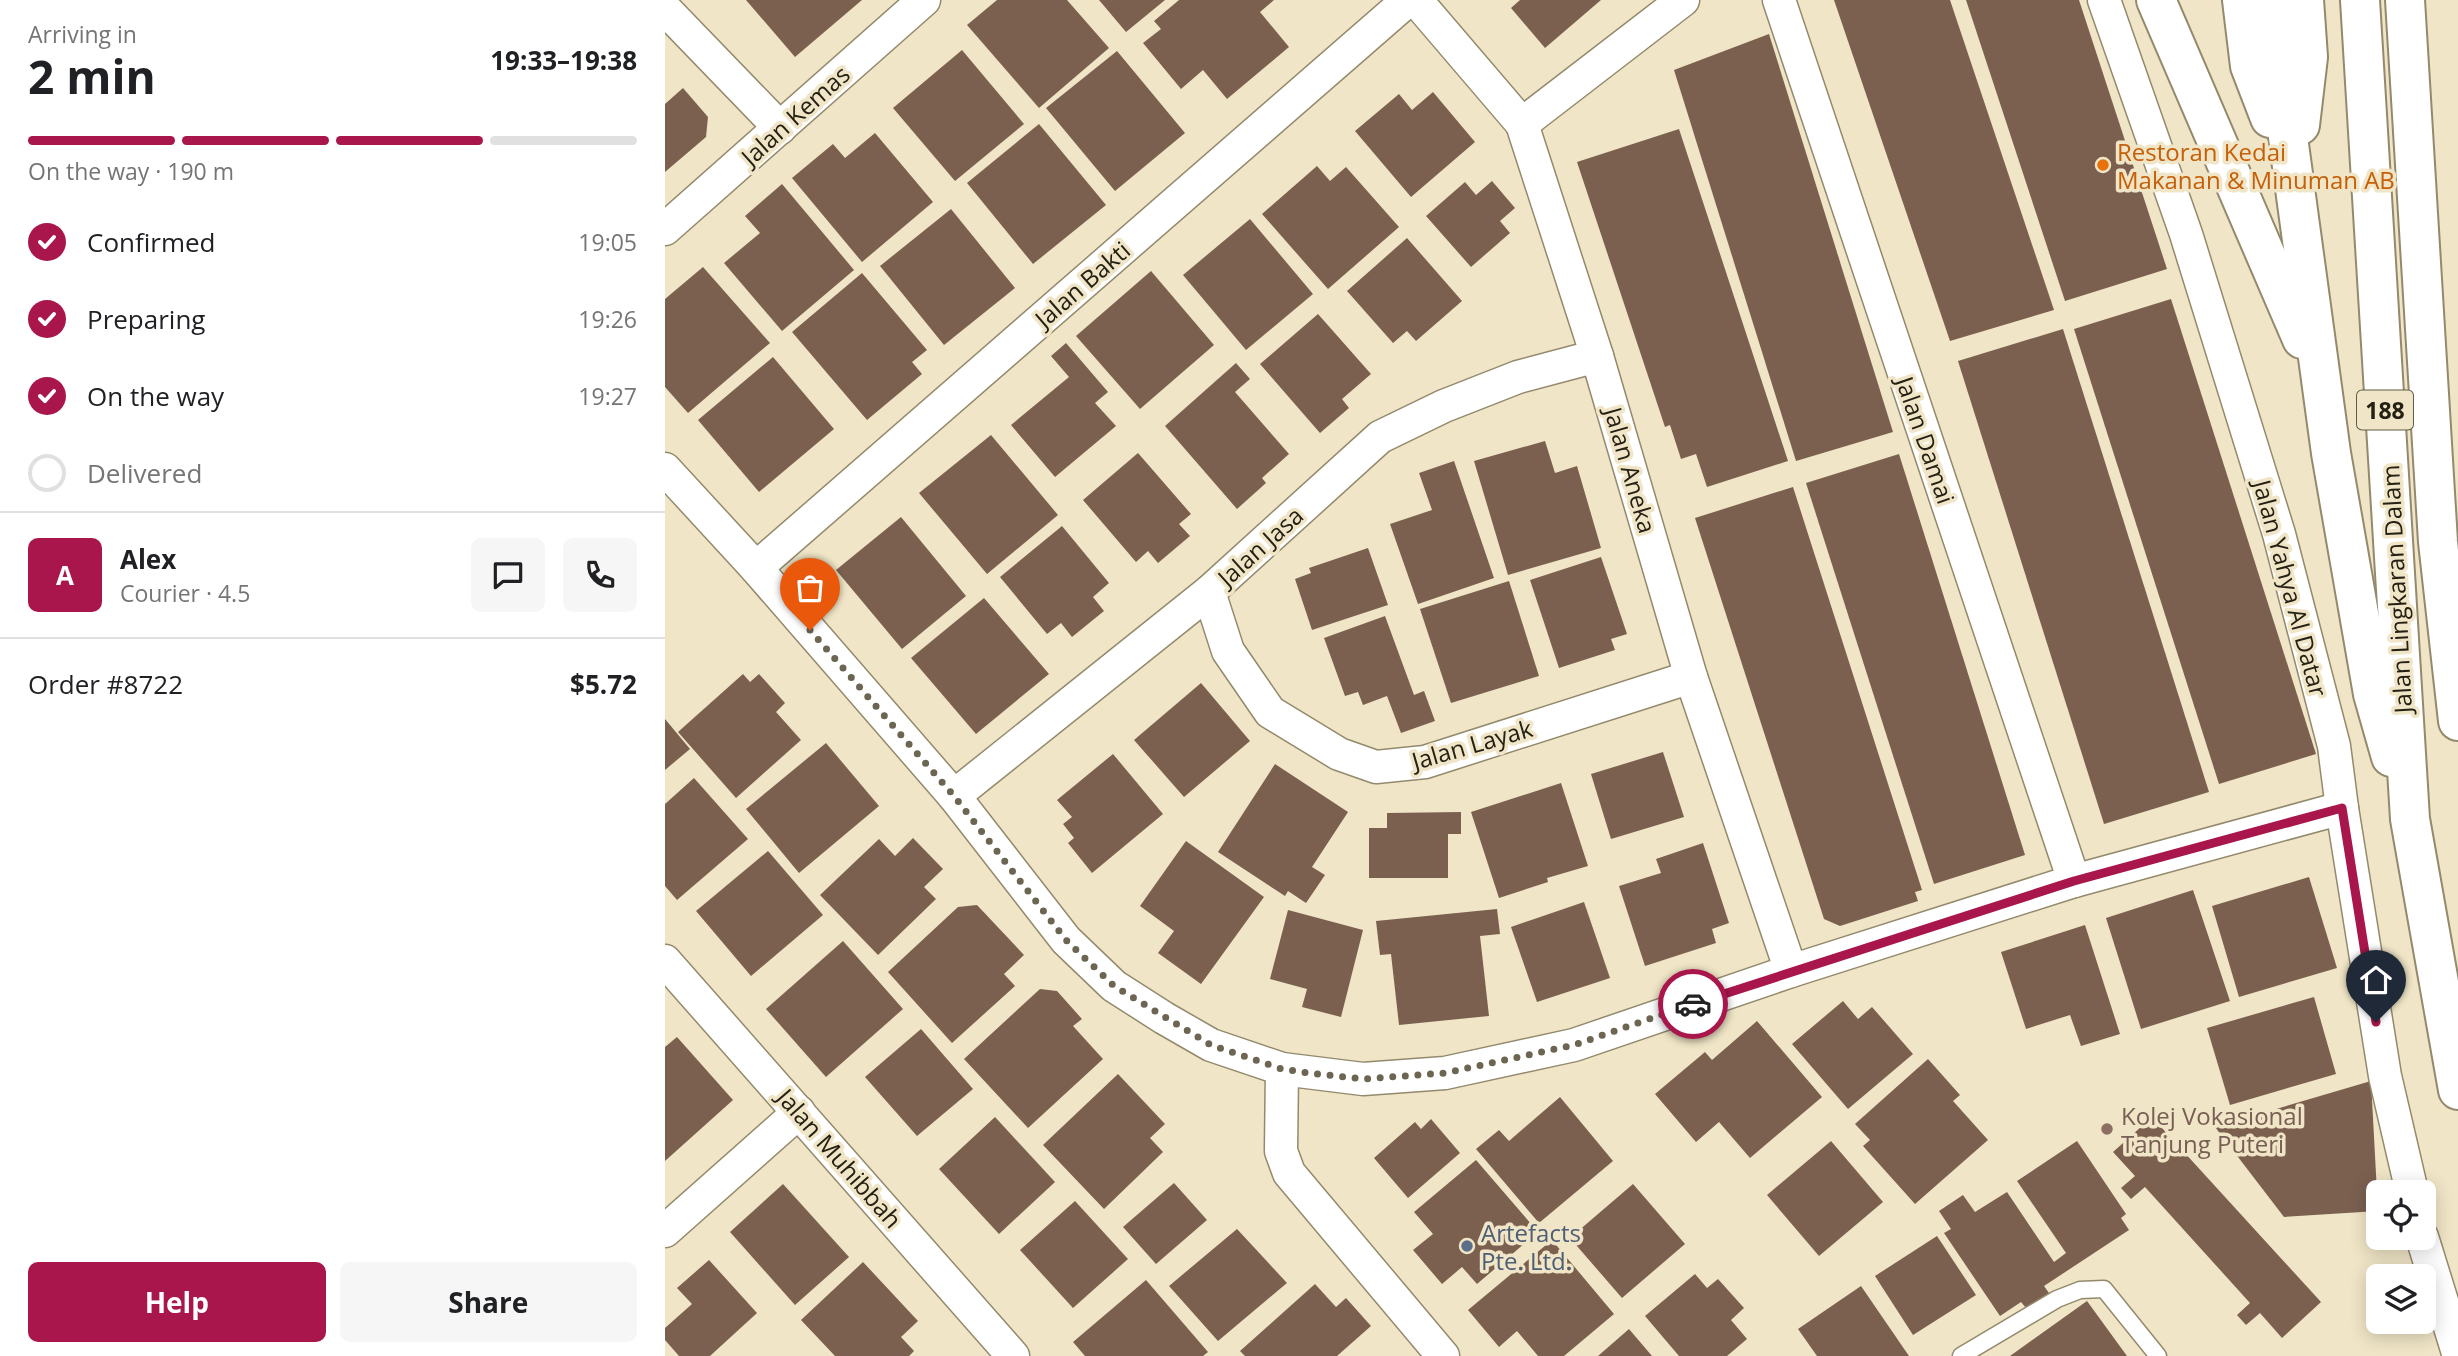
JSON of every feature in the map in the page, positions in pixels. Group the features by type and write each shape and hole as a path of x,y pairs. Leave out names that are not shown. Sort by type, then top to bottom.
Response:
{"highway":[{"path":"2156,0 2321,383"},
{"path":"2242,0 2250,66 2294,182"},
{"path":"2273,0 2276,49 2321,383 2373,694 2410,819"},
{"path":"2294,182 2308,57 2304,0"},
{"name":"Jalan Lingkaran Dalam","path":"2360,0 2410,819 2458,1090"},
{"name":"Jalan Lingkaran Dalam","path":"2405,0 2438,541 2458,721"}],"street":[{"name":"Jalan Kemas","path":"665,229 924,0"},
{"name":"Jalan Bakti","path":"756,568 1408,0"},
{"name":"Jalan Aneka","path":"1416,0 1522,124 1597,356 1691,677 1791,971"},
{"path":"1522,124 1683,0"},
{"name":"Jalan Damai","path":"1779,0 2074,881"},
{"name":"Jalan Yahya Al Datar","path":"2104,0 2186,234 2279,534 2334,746 2385,1076 2409,1180"},
{"path":"665,9 779,128"},
{"name":"Jalan Jasa","path":"954,796 1209,592 1380,437 1444,406 1518,377 1597,356"},
{"path":"665,469 756,568 954,796 1066,940 1114,986 1211,1045 1282,1069 1363,1079 1445,1073 1574,1045 1791,971 2074,881 2342,808"},
{"name":"Jalan Layak","path":"1209,592 1228,651 1270,712 1339,754 1376,767 1425,762 1691,677"},
{"name":"Jalan Muhibbah","path":"665,961 799,1112 998,1351"},
{"path":"1282,1069 1282,1151 1289,1173 1443,1356"},
{"path":"665,1231 799,1112"},
{"path":"2426,1250 2458,1353"}],"lane":[{"path":"1961,1356 2057,1299 2080,1290 2104,1289 2158,1356"}],"building":[{"path":"746,0 862,0 795,57"},
{"path":"997,0 1067,0 1109,48 1039,108 967,25"},
{"path":"1099,0 1165,0 1126,32"},
{"path":"1179,0 1274,0 1260,12 1289,47 1227,99 1203,70 1181,89 1143,43 1161,29 1154,21"},
{"path":"1520,0 1601,0 1545,48 1511,8"},
{"path":"1834,0 1950,0 2054,310 1950,341"},
{"path":"1966,0 2079,0 2167,269 2065,301"},
{"path":"1769,34 1893,432 1796,461 1674,70"},
{"path":"962,50 1024,124 955,181 893,108"},
{"path":"1117,51 1185,133 1115,191 1046,108"},
{"path":"683,88 708,117 706,137 665,172 665,104"},
{"path":"1433,92 1475,142 1411,197 1355,131 1399,94 1412,110"},
{"path":"1039,124 1106,205 1033,264 967,183"},
{"path":"1679,129 1788,461 1707,487 1696,454 1681,459 1670,425 1665,427 1577,162"},
{"path":"875,133 933,202 862,262 792,178 833,144 845,158"},
{"path":"1317,166 1330,181 1346,167 1399,227 1328,289 1262,214"},
{"path":"1492,181 1515,208 1500,221 1510,233 1471,267 1426,216 1465,182 1476,195"},
{"path":"782,184 854,270 782,331 724,263 760,233 745,216"},
{"path":"951,209 1015,288 944,345 880,266"},
{"path":"1250,219 1313,294 1246,350 1183,275"},
{"path":"1407,238 1462,301 1416,341 1407,331 1393,343 1347,291"},
{"path":"703,267 770,343 688,413 665,387 665,299"},
{"path":"1151,271 1214,345 1140,409 1076,336"},
{"path":"862,273 927,350 912,362 922,374 867,420 792,332"},
{"path":"2171,299 2316,754 2219,784 2074,329"},
{"path":"1318,314 1371,374 1342,399 1349,408 1320,433 1260,364"},
{"path":"2063,329 2209,792 2104,824 1958,361"},
{"path":"1066,343 1108,392 1095,403 1116,426 1055,477 1011,425 1069,377 1051,356"},
{"path":"773,357 834,429 759,492 698,420"},
{"path":"1236,363 1250,379 1235,392 1289,454 1262,478 1266,483 1237,509 1165,426"},
{"path":"991,435 1058,515 987,574 919,493"},
{"path":"1545,441 1555,473 1577,466 1601,548 1508,575 1474,461"},
{"path":"1138,453 1191,514 1179,524 1190,536 1158,563 1148,551 1136,562 1083,500"},
{"path":"1899,454 2025,855 1934,884 1806,483"},
{"path":"1454,461 1494,578 1418,604 1390,524 1432,510 1419,473"},
{"path":"1793,487 1922,890 1915,892 1918,901 1840,926 1824,919 1695,518"},
{"path":"901,517 966,596 902,649 836,570"},
{"path":"1062,526 1109,583 1093,597 1104,611 1072,637 1061,623 1047,634 1000,577"},
{"path":"1368,548 1388,605 1312,630 1295,579 1311,573 1309,568"},
{"path":"1601,557 1627,634 1611,639 1615,650 1559,668 1530,580"},
{"path":"1509,581 1539,676 1451,703 1420,609"},
{"path":"984,598 1049,674 976,734 911,658"},
{"path":"1385,616 1414,695 1424,691 1435,721 1401,733 1387,696 1363,705 1358,692 1345,696 1324,638"},
{"path":"743,674 750,682 759,674 785,703 776,712 801,740 736,798 678,732"},
{"path":"1201,683 1250,741 1184,797 1134,740"},
{"path":"665,719 690,749 665,770"},
{"path":"826,743 879,806 799,873 746,809"},
{"path":"1663,752 1684,817 1611,839 1591,774"},
{"path":"1113,754 1163,814 1092,873 1068,843 1074,838 1063,824 1072,817 1057,800"},
{"path":"1275,764 1348,812 1312,867 1325,875 1306,903 1288,891 1285,896 1218,852"},
{"path":"694,778 748,839 677,900 665,886 665,804"},
{"path":"1561,783 1588,866 1547,878 1548,882 1499,898 1471,812"},
{"path":"1461,812 1461,834 1448,834 1448,878 1369,878 1369,828 1387,828 1387,813"},
{"path":"913,838 943,869 924,887 936,899 878,955 820,895 879,839 895,856"},
{"path":"1186,841 1264,897 1201,984 1158,953 1174,931 1140,906"},
{"path":"1703,843 1729,923 1712,929 1716,943 1645,966 1619,886 1661,873 1656,859"},
{"path":"768,851 823,915 751,976 696,911"},
{"path":"2309,877 2337,968 2239,997 2212,906"},
{"path":"2193,890 2230,1001 2141,1029 2106,918"},
{"path":"1584,902 1610,978 1537,1002 1511,927"},
{"path":"977,905 1024,955 1004,974 1015,986 952,1043 888,972 958,907"},
{"path":"1497,909 1500,934 1480,936 1489,1016 1399,1025 1391,954 1380,955 1376,921"},
{"path":"1288,910 1363,930 1341,1017 1302,1007 1307,989 1270,979"},
{"path":"2085,925 2120,1034 2081,1046 2070,1015 2026,1029 2001,952"},
{"path":"843,941 903,1009 826,1077 766,1009"},
{"path":"1040,989 1057,991 1082,1019 1073,1026 1103,1059 1028,1128 964,1059"},
{"path":"2314,997 2336,1074 2230,1105 2207,1028"},
{"path":"1843,1001 1858,1019 1872,1007 1913,1054 1848,1109 1792,1044"},
{"path":"1757,1021 1822,1097 1750,1158 1719,1122 1696,1142 1655,1094 1705,1052 1712,1060"},
{"path":"921,1029 973,1089 917,1136 865,1077"},
{"path":"677,1037 733,1100 665,1161 665,1047"},
{"path":"1928,1059 1960,1095 1953,1101 1988,1140 1915,1204 1863,1146 1870,1140 1855,1124"},
{"path":"1118,1074 1165,1124 1150,1138 1163,1152 1104,1209 1043,1145"},
{"path":"2371,1081 2376,1180 2366,1180 2366,1212 2284,1217 2215,1127"},
{"path":"1560,1097 1613,1161 1539,1223 1476,1149 1499,1130 1509,1141"},
{"path":"995,1117 1055,1182 999,1234 939,1169"},
{"path":"2152,1117 2321,1302 2282,1338 2260,1313 2246,1325 2237,1315 2250,1303 2145,1187 2131,1199 2121,1188 2135,1176 2113,1152"},
{"path":"1431,1119 1460,1153 1408,1198 1374,1158 1415,1122 1421,1129"},
{"path":"1831,1141 1883,1202 1819,1256 1767,1195"},
{"path":"2077,1141 2126,1214 2121,1218 2129,1230 2044,1286 2049,1293 2026,1308 2021,1302 2000,1316 1944,1233 1951,1229 1939,1211 1963,1195 1975,1212 2007,1192 2054,1262 2066,1253 2017,1181"},
{"path":"1476,1160 1538,1232 1477,1284 1462,1267 1442,1284 1413,1250 1433,1234 1414,1212"},
{"path":"1174,1183 1207,1220 1156,1264 1123,1227"},
{"path":"783,1184 849,1257 795,1305 730,1232"},
{"path":"1633,1184 1685,1244 1622,1298 1570,1238"},
{"path":"1075,1201 1128,1259 1073,1308 1020,1250"},
{"path":"1237,1229 1287,1283 1218,1341 1169,1286"},
{"path":"1937,1236 1976,1295 1913,1335 1875,1276"},
{"path":"1552,1240 1614,1314 1564,1356 1538,1356 1517,1331 1499,1347 1468,1310"},
{"path":"709,1260 757,1313 710,1356 679,1356 665,1340 665,1328 692,1304 677,1288"},
{"path":"863,1262 918,1321 901,1337 914,1351 909,1356 835,1356 801,1320"},
{"path":"1695,1274 1707,1288 1718,1279 1744,1308 1731,1320 1747,1339 1727,1356 1679,1356 1645,1316"},
{"path":"1146,1280 1208,1352 1203,1356 1085,1356 1073,1342"},
{"path":"1315,1284 1336,1307 1346,1298 1371,1326 1337,1356 1245,1356 1240,1351"},
{"path":"1861,1286 1909,1356 1817,1356 1798,1329"},
{"path":"2087,1301 2127,1356 2010,1356"},
{"path":"1629,1329 1652,1356 1598,1356"}],"way so far":[{"path":"810,630 954,796 1066,940 1114,986 1211,1045 1282,1069 1309,1073 1363,1079 1445,1073 1574,1045 1693,1004"}],"place":[{"name":"Restoran Kedai Makanan & Minuman AB","path":"2103,165"},
{"name":"Kolej Vokasional Tanjung Puteri","path":"2107,1129"},
{"name":"Artefacts Pte. Ltd.","path":"1467,1246"}],"route":[{"path":"1693,1004 2074,881 2342,808 2376,1022"}]}
